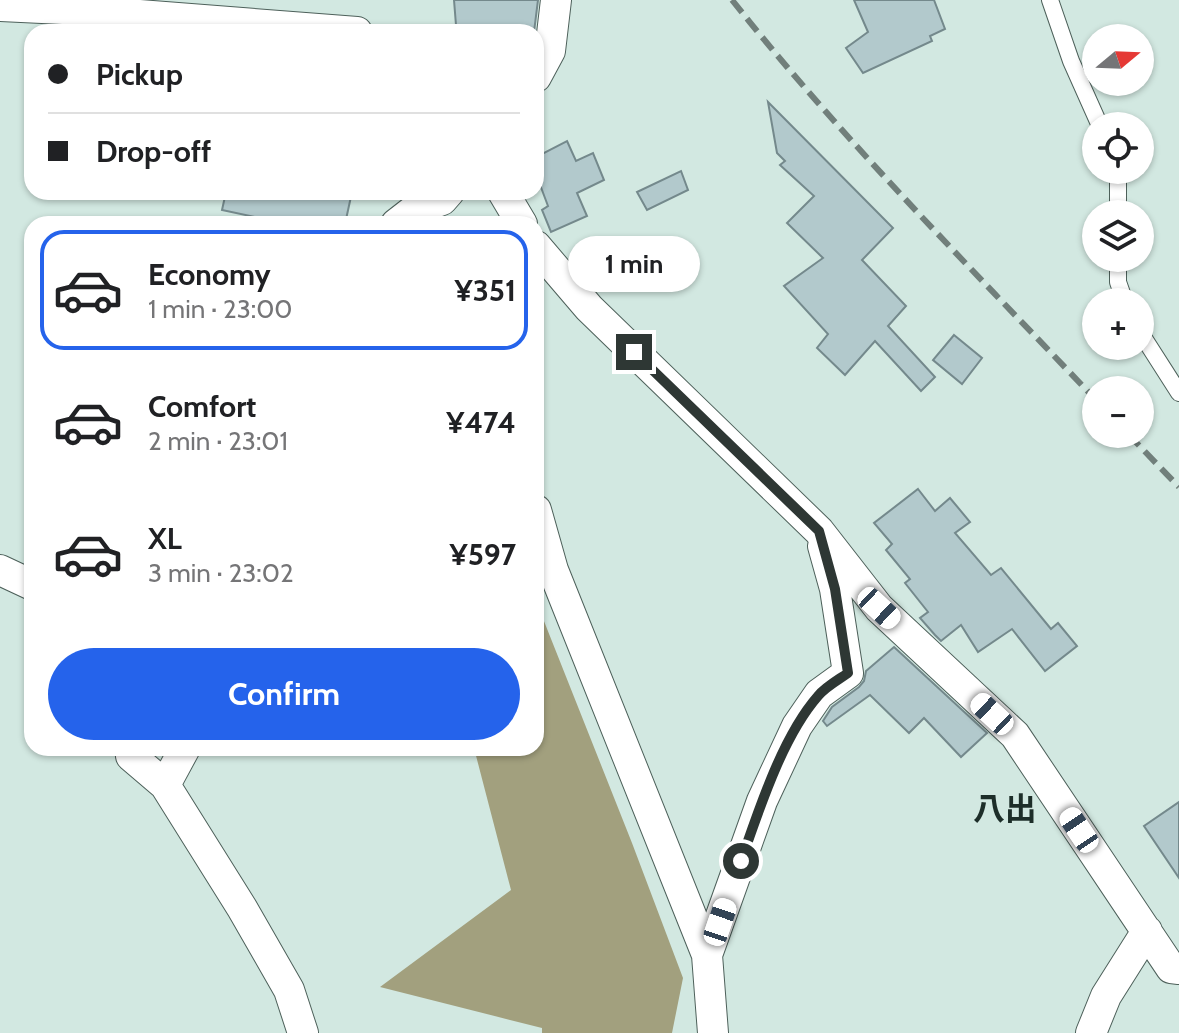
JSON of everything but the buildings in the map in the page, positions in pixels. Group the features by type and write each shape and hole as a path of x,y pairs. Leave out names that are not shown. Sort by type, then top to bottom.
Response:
{"street":[{"path":"544,62 550,51 556,0"},
{"path":"0,6 256,24"},
{"path":"406,216 414,210 449,205"},
{"path":"544,255 589,308 819,531 879,608 1015,735 1171,968 1179,969"},
{"path":"707,955 762,801 797,726 819,694 848,673 835,589 819,531"},
{"path":"544,538 553,570 707,955 713,1033"},
{"path":"0,570 24,581"},
{"path":"131,756 165,785 258,935 289,990 294,1029"},
{"path":"165,785 181,756"},
{"path":"1091,1033 1106,996 1147,931"}],"lane":[{"path":"1050,0 1071,61 1094,112"},
{"path":"1154,354 1179,393"}],"shaded area":[{"path":"544,621 683,978 672,1033 542,1033 542,1028 380,987 511,890 476,756 544,756"}],"railway":[{"path":"732,0 864,154 1082,385"},
{"path":"1141,448 1179,487"}],"district":[{"name":"八出","path":"1005,808"}],"route":[{"path":"634,352 819,531 835,589 848,673 819,694 797,726 762,801 741,861"}]}
